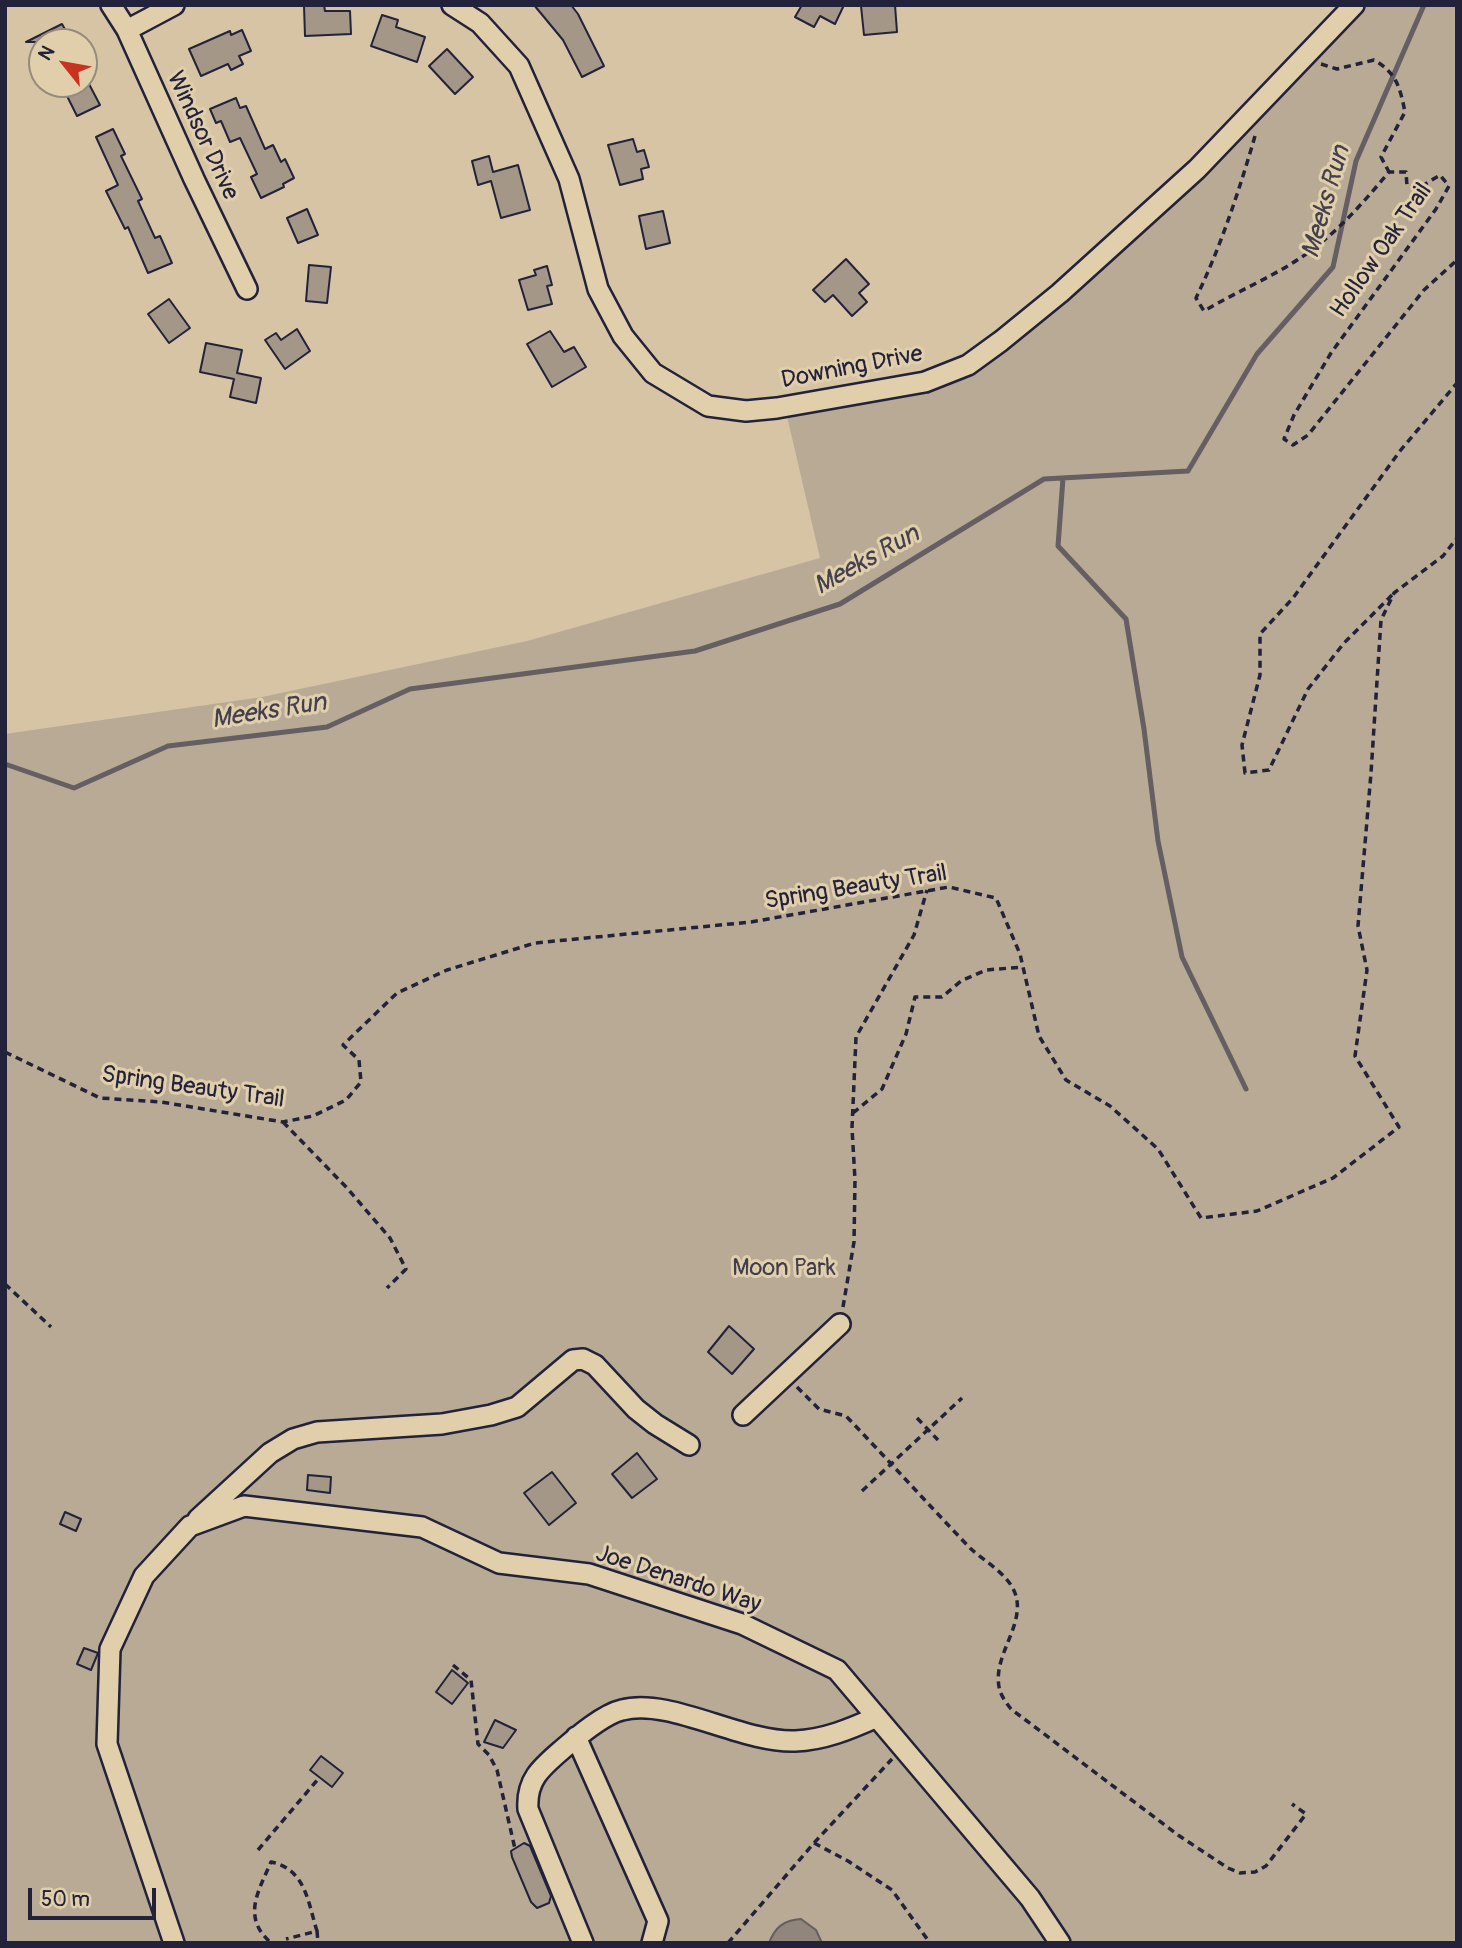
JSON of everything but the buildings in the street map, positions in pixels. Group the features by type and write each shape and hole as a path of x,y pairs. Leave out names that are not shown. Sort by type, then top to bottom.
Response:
{"street":[{"name":"Windsor Drive","path":"111,5 127,30 247,289"},
{"path":"127,30 174,5"},
{"name":"Downing Drive","path":"452,5 480,23 519,66 569,179 598,289 623,336 653,373 708,406 746,411 925,382 968,365 1060,293 1197,169 1354,5"},
{"path":"743,1415 840,1324"},
{"path":"190,1526 270,1453 293,1439 317,1432 442,1424 491,1415 517,1407 573,1360 583,1359 595,1365 636,1409 689,1445"},
{"name":"Joe Denardo Way","path":"174,1943 107,1744 110,1649 144,1576 190,1526 244,1506 422,1527 499,1563 589,1574 742,1624 837,1670 1030,1898 1060,1943"},
{"path":"583,1943 528,1810 527,1794 545,1763 576,1737 618,1710 637,1707 666,1711 761,1737 793,1741 822,1738 877,1717"},
{"path":"576,1737 658,1921 652,1943"}],"path":[{"path":"1303,59 1337,69 1374,60 1387,68 1398,81 1405,112 1381,157 1389,172"},
{"name":"Hollow Oak Trail","path":"1257,130 1241,186 1215,259 1196,298 1204,311 1267,278 1317,246 1366,200 1389,172 1406,172 1407,186 1419,188 1440,175 1449,186 1436,209 1331,353 1294,415 1284,439 1293,445 1308,435 1424,290 1457,260"},
{"path":"1457,383 1399,451 1293,598 1260,634 1260,676 1242,745 1245,773 1269,770 1308,689 1344,643 1394,593 1443,556 1457,538"},
{"name":"Spring Beauty Trail","path":"5,1052 100,1098 161,1102 283,1122 313,1116 346,1100 361,1082 359,1060 343,1045 397,993 447,970 535,943 751,922 949,887 996,898 1020,954 1038,1036 1066,1080 1110,1106 1158,1149 1201,1218 1257,1211 1334,1178 1399,1127 1356,1056 1367,970 1358,926 1381,620 1394,593"},
{"path":"840,1324 853,1242 856,1037 914,935 927,890"},
{"path":"853,1113 882,1089 906,1034 915,997 942,997 961,981 986,970 1023,967"},
{"path":"283,1122 347,1188 390,1238 406,1269 387,1288"},
{"path":"5,1284 51,1327"},
{"path":"786,1374 818,1409 846,1416 973,1550 1001,1574 1014,1591 1017,1605 999,1673 1000,1691 1011,1709 1178,1835 1240,1873 1255,1872 1266,1866 1297,1827 1306,1814 1292,1804"},
{"path":"862,1491 962,1398"},
{"path":"917,1418 937,1440"},
{"path":"453,1665 471,1680 478,1744 489,1755 497,1770 515,1849"},
{"path":"728,1943 902,1747"},
{"path":"258,1850 319,1778"},
{"path":"814,1843 848,1861 892,1890 930,1943"},
{"path":"269,1941 261,1934 255,1919 254,1900 271,1863 284,1865 303,1883 318,1943"},
{"path":"286,1939 317,1931"}],"green space":[{"name":"Moon Park","path":"1350,5 1457,5 1457,1943 5,1943 5,734 262,697 527,641 820,558 783,399 990,357"}],"shaded area":[{"path":"801,1919 816,1930 822,1943 769,1943 781,1925"}],"waterway":[{"name":"Meeks Run","path":"5,764 74,788 168,746 327,727 410,689 695,651 840,604 1044,479 1188,471 1257,354 1333,267 1356,161 1424,5"},
{"path":"1063,478 1058,546 1126,619 1144,729 1158,841 1182,957 1246,1089"}]}
